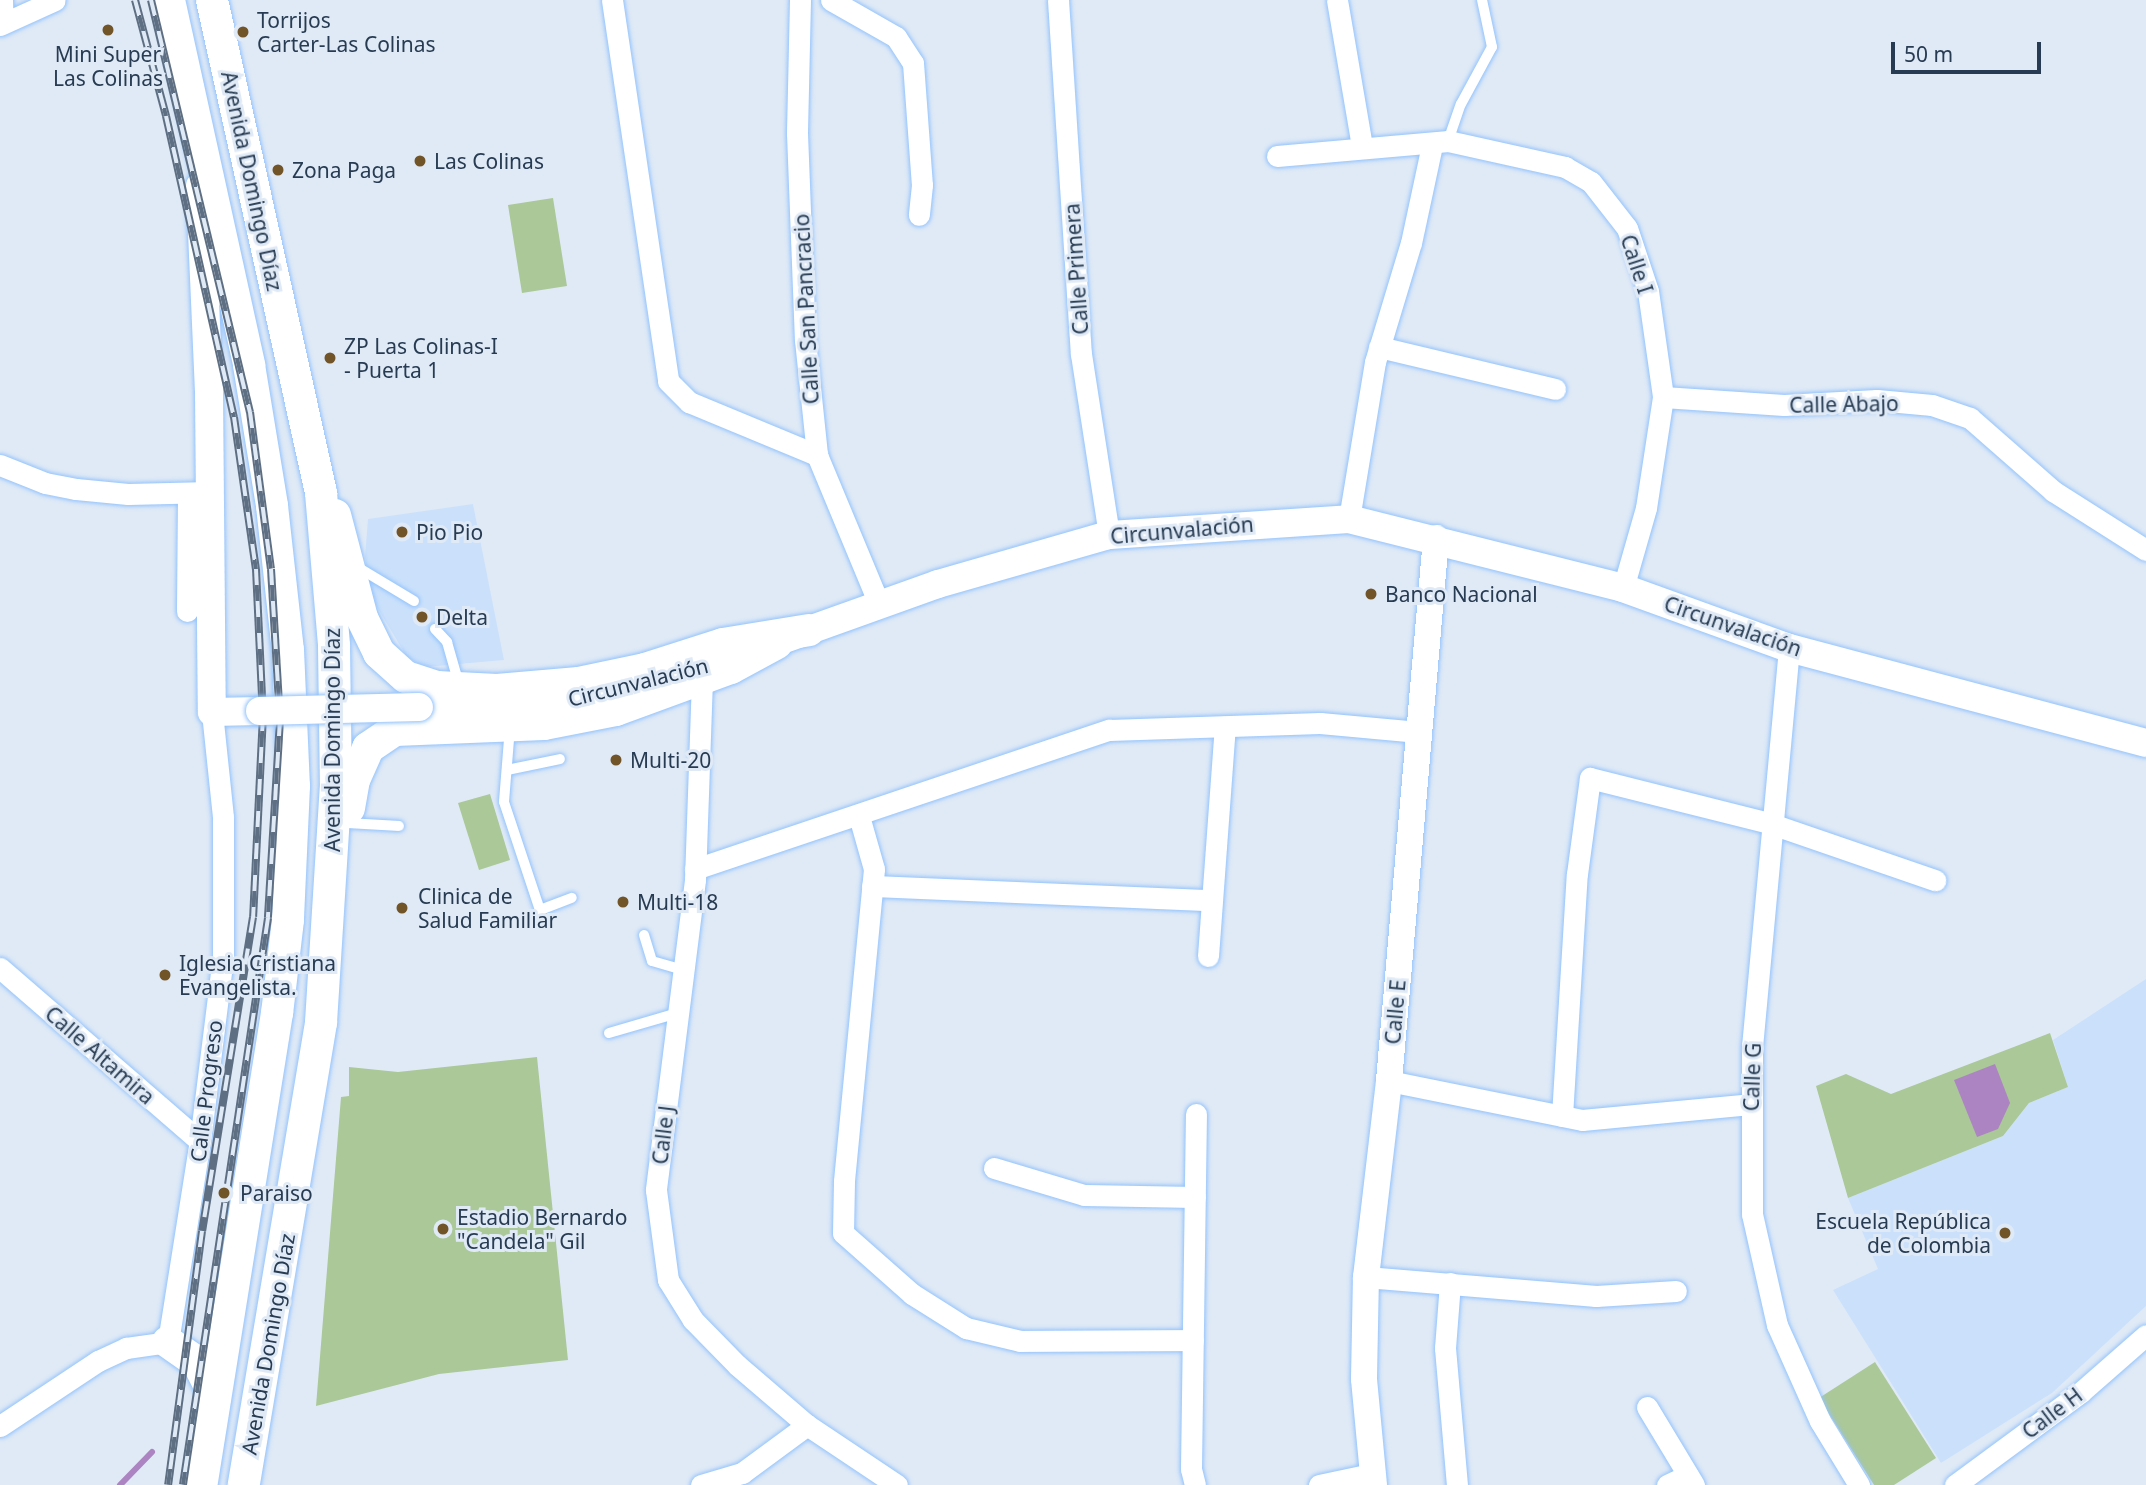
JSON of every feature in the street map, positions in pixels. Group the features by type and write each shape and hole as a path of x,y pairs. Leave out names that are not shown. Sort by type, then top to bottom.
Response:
{"main road":[{"name":"Avenida Domingo Díaz","path":"169,0 249,365 272,506 288,650 294,786 288,920 277,1013 201,1485"},
{"name":"Avenida Domingo Díaz","path":"212,0 321,492 334,646 336,784 321,1023 244,1485"},
{"path":"198,131 199,493 212,712"},
{"path":"321,492 337,518 351,564 362,618 379,653 406,677 437,687 497,690 579,682 645,669 723,644 798,634"},
{"name":"Circunvalación","path":"212,712 572,701 688,671 1040,551 1158,528 1349,519 1436,538 1623,588 1789,648 2146,743"},
{"path":"330,908 347,858 354,779 368,748 378,738 395,730 422,726 544,724 616,710 702,679 798,634"},
{"path":"168,1342 198,1363 212,1390 212,1420"}],"street":[{"path":"2,0 1,24 55,0"},
{"path":"612,0 668,382 689,402 817,455"},
{"name":"Calle San Pancracio","path":"800,0 797,133 803,285 817,455 880,606"},
{"path":"831,0 896,37 913,63 922,185 919,215"},
{"name":"Calle Primera","path":"1058,0 1082,354 1109,536"},
{"path":"1337,0 1362,147"},
{"path":"1349,519 1379,347 1440,143"},
{"name":"Calle I","path":"1277,156 1362,147 1440,143 1565,167 1591,182 1627,228 1648,291 1663,397 1646,508 1623,588"},
{"path":"1379,347 1555,389"},
{"name":"Calle Abajo","path":"1663,397 1784,405 1877,400 1932,405 1970,418 2053,491 2146,550"},
{"path":"0,465 44,483 76,489 199,493 187,611"},
{"name":"Calle E","path":"1372,1480 1364,1379 1366,1277 1389,1081 1436,538"},
{"name":"Calle G","path":"1789,648 1769,823 1750,1104 1752,1214 1777,1325 1821,1421 1860,1485"},
{"name":"Calle J","path":"702,679 695,869 656,1191 668,1280 693,1320 807,1425 897,1485"},
{"name":"Calle Progreso","path":"168,1342 200,1140 222,956 225,886 212,712"},
{"path":"695,869 1109,730 1321,723 1419,732"},
{"path":"1208,956 1225,727"},
{"path":"1562,1116 1577,874 1590,778 1769,823 1934,880"},
{"path":"859,816 874,869 844,1181 843,1233 912,1294 966,1328 1020,1341 1193,1340"},
{"path":"872,886 1212,900"},
{"name":"Calle Altamira","path":"0,968 200,1140"},
{"path":"1389,1081 1582,1120 1750,1104"},
{"path":"1195,1485 1191,1469 1196,1114"},
{"path":"994,1168 1084,1195 1195,1197"},
{"path":"1366,1277 1596,1296 1676,1291"},
{"path":"1450,1283 1444,1348 1457,1485"},
{"name":"Calle H","path":"1955,1485 2081,1392 2146,1335"},
{"path":"0,1426 97,1361 126,1348 168,1342"},
{"path":"1647,1407 1691,1480 1667,1485"},
{"path":"701,1485 742,1473 807,1425"},
{"path":"1319,1485 1372,1480"}],"lane":[{"path":"1440,143 1492,47 1482,0"},
{"path":"351,564 414,601"},
{"path":"435,629 447,642 460,687"},
{"path":"510,724 504,802 540,910 572,898"},
{"path":"507,770 560,759"},
{"path":"348,823 399,826"},
{"path":"644,935 652,961 684,970"},
{"path":"609,1033 678,1013"}],"shaded area":[{"path":"473,504 504,660 425,667 407,657 371,597 365,557 368,519"},
{"name":"Escuela República de Colombia","path":"2146,979 2146,1306 2052,1393 1941,1463 1833,1290 1878,1269 1848,1198 2003,1136 2029,1103 2068,1087 2053,1040"},
{"path":"1995,1064 2010,1103 1998,1129 1977,1137 1954,1080"}],"green space":[{"path":"553,198 567,286 522,293 508,205"},
{"path":"490,794 510,860 479,870 458,803"},
{"path":"2050,1033 2068,1087 2029,1103 2003,1136 1848,1198 1816,1086 1846,1074 1891,1094"},
{"name":"Estadio Bernardo \"Candela\" Gil","path":"537,1057 568,1360 439,1374 316,1406 341,1097 349,1096 349,1067 398,1072"},
{"path":"1875,1362 1936,1458 1894,1485 1874,1485 1819,1398"}],"waterway":[{"path":"120,1485 152,1452"}],"railway":[{"path":"135,0 166,116 234,417 256,569 263,715 253,917 202,1231 168,1485"},
{"path":"151,0 250,412 271,569 280,720 268,918 183,1485"}],"place":[{"name":"Mini Super Las Colinas","path":"108,30"},
{"name":"Torrijos Carter-Las Colinas","path":"243,32"},
{"name":"Las Colinas","path":"420,161"},
{"name":"Zona Paga","path":"278,170"},
{"name":"ZP Las Colinas-I - Puerta 1","path":"330,358"},
{"name":"Pio Pio","path":"402,532"},
{"name":"Banco Nacional","path":"1371,594"},
{"name":"Delta","path":"422,617"},
{"name":"Multi-20","path":"616,760"},
{"name":"Multi-18","path":"623,902"},
{"name":"Clinica de Salud Familiar","path":"402,908"},
{"name":"Iglesia Cristiana Evangelista.","path":"165,975"},
{"name":"Paraiso","path":"224,1193"},
{"name":"Estadio Bernardo \"Candela\" Gil","path":"443,1229"},
{"name":"Escuela República de Colombia","path":"2005,1233"}]}
